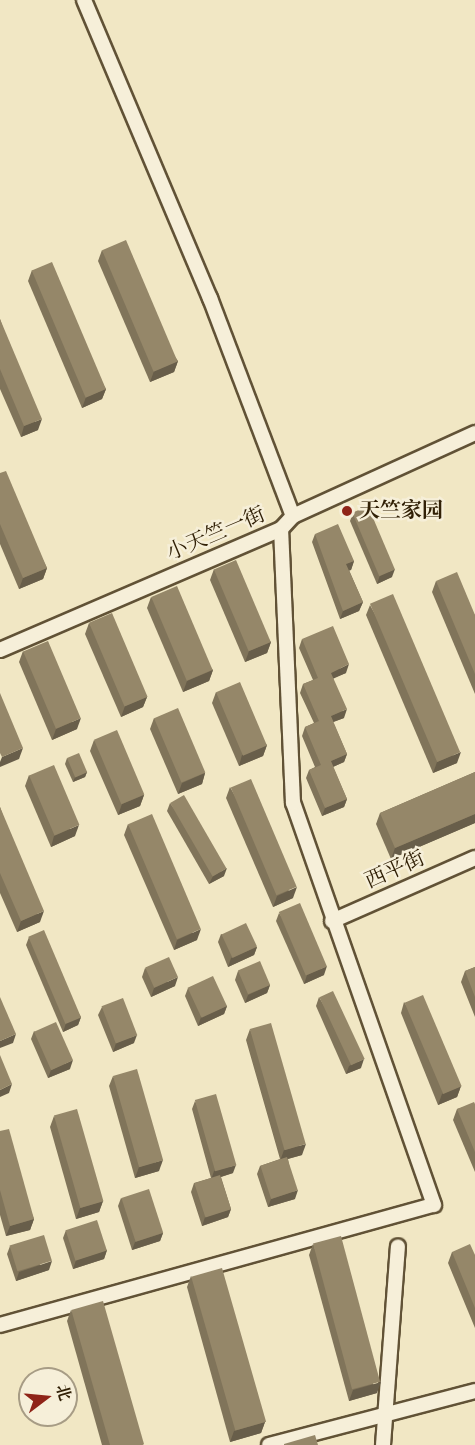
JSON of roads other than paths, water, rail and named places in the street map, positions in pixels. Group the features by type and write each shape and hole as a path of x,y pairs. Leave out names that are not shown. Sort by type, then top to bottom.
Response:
{"street":[{"path":"84,0 210,298 293,516"},
{"name":"小天竺一街","path":"0,650 281,530 293,516 475,433"},
{"path":"0,1325 434,1205 372,1024 332,921 293,803 281,530"},
{"name":"西平街","path":"332,921 475,858"},
{"path":"383,1445 398,1247"},
{"path":"269,1445 475,1390"}],"place":[{"name":"天竺家园","path":"347,511"}]}
